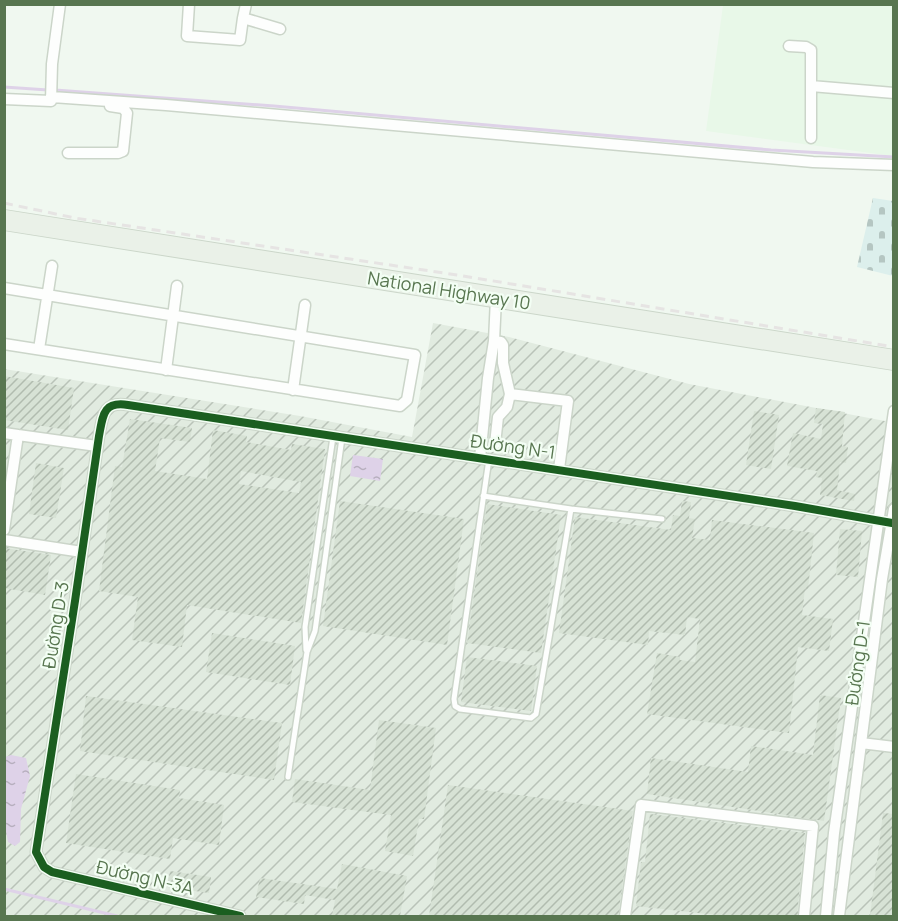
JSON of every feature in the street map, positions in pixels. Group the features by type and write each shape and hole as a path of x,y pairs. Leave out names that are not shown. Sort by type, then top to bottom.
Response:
{"highway":[{"name":"National Highway 10","path":"4,220 894,360"}],"street":[{"path":"52,98 52,64 60,4"},
{"path":"189,4 187,36 240,40 246,4"},
{"path":"243,18 280,29"},
{"path":"789,46 806,47 811,50 811,138"},
{"path":"811,86 894,93"},
{"path":"52,98 119,107 127,113 124,148 121,153 68,153"},
{"path":"4,99 52,98 186,106 813,162 894,165"},
{"path":"39,350 52,266"},
{"path":"166,370 177,286"},
{"path":"4,288 415,355 407,400 402,406 4,344"},
{"path":"485,458 488,378 494,342 496,298"},
{"path":"293,390 305,305"},
{"path":"494,342 501,342 503,345 503,363 510,393 507,407 498,417 495,444"},
{"path":"510,393 568,401 559,469"},
{"name":"Đường D-3","path":"44,867 36,852 97,446 105,410 112,405 128,405"},
{"name":"Đường N-1","path":"128,405 559,469 892,523"},
{"name":"Đường D-1","path":"826,916 834,833 877,520 891,449 894,411"},
{"path":"4,433 97,446"},
{"path":"4,530 18,435"},
{"name":"Đường D-1","path":"839,916 882,579 894,509"},
{"path":"4,540 82,552"},
{"path":"882,579 894,581"},
{"path":"861,743 894,747"},
{"path":"625,916 641,806 813,826 804,916"},
{"name":"Đường N-3A","path":"44,867 52,872 240,916"}],"lane":[{"path":"306,652 315,631 337,437"},
{"path":"288,777 306,652 304,627 337,437"},
{"path":"485,458 483,496 454,699 455,706 460,709 531,718 536,714 571,509"},
{"path":"483,496 662,519"}],"shaded area":[{"path":"723,5 893,5 893,156 706,131"},
{"path":"433,323 509,337 689,384 885,421 893,418 893,916 5,916 4,369 300,416 412,437"}],"green space":[{"path":"873,198 893,201 893,276 857,267"}],"water":[{"path":"353,455 383,459 380,481 350,476"},
{"path":"11,755 26,758 30,776 21,809 20,842 15,846 8,842 4,820 5,757"}],"building":[{"path":"4,376 74,388 68,430 4,420"},
{"path":"816,408 845,412 842,446 848,447 846,463 840,462 837,490 855,494 854,501 820,495 822,478 816,477 817,471 787,466 793,433 821,439 823,424 814,423"},
{"path":"754,411 779,415 771,469 746,465"},
{"path":"130,419 192,428 190,442 160,438 155,471 207,479 213,430 247,436 246,442 291,450 292,444 325,449 301,623 187,605 182,647 132,640 138,597 99,591 115,466 122,467","holes":["241,471 301,482 299,493 239,484"]},
{"path":"36,463 64,468 56,518 29,514"},
{"path":"340,501 464,519 447,645 323,626"},
{"path":"682,501 691,502 689,518 695,519 692,538 710,540 712,520 814,533 808,589 805,588 802,615 833,619 829,651 798,647 789,733 647,714 657,653 695,662 700,619 687,617 685,635 649,631 648,645 559,633 575,517 671,530 673,515 680,516"},
{"path":"487,504 561,515 541,653 467,643"},
{"path":"840,529 862,531 858,577 836,575"},
{"path":"4,548 51,555 45,595 4,588"},
{"path":"212,633 295,646 290,685 206,672"},
{"path":"467,657 537,666 531,711 461,702"},
{"path":"820,695 841,698 824,821 647,794 651,758 748,772 751,746 813,755"},
{"path":"86,696 282,723 274,780 80,751"},
{"path":"379,720 436,728 424,819 419,819 413,856 385,851 391,815 292,802 295,779 370,790"},
{"path":"76,774 180,790 179,798 224,805 219,845 173,838 170,859 66,843"},
{"path":"448,785 633,811 618,916 429,916"},
{"path":"883,813 894,814 894,916 870,916"},
{"path":"650,814 805,833 797,916 725,916 636,906 641,862 645,862"},
{"path":"342,864 407,876 400,916 332,916 335,900 305,895 304,904 256,897 260,878 337,889"},
{"path":"170,871 211,877 209,893 167,887"}],"waterway":[{"path":"4,87 48,90"},
{"path":"55,90 274,106 771,150 894,157"},
{"path":"4,889 117,916"}],"railway":[{"path":"4,203 75,218 457,275 894,347"}],"cycle path":[{"path":"240,916 52,872 44,867 36,852 99,436 103,416 113,405 128,405 795,506 892,523"}]}
